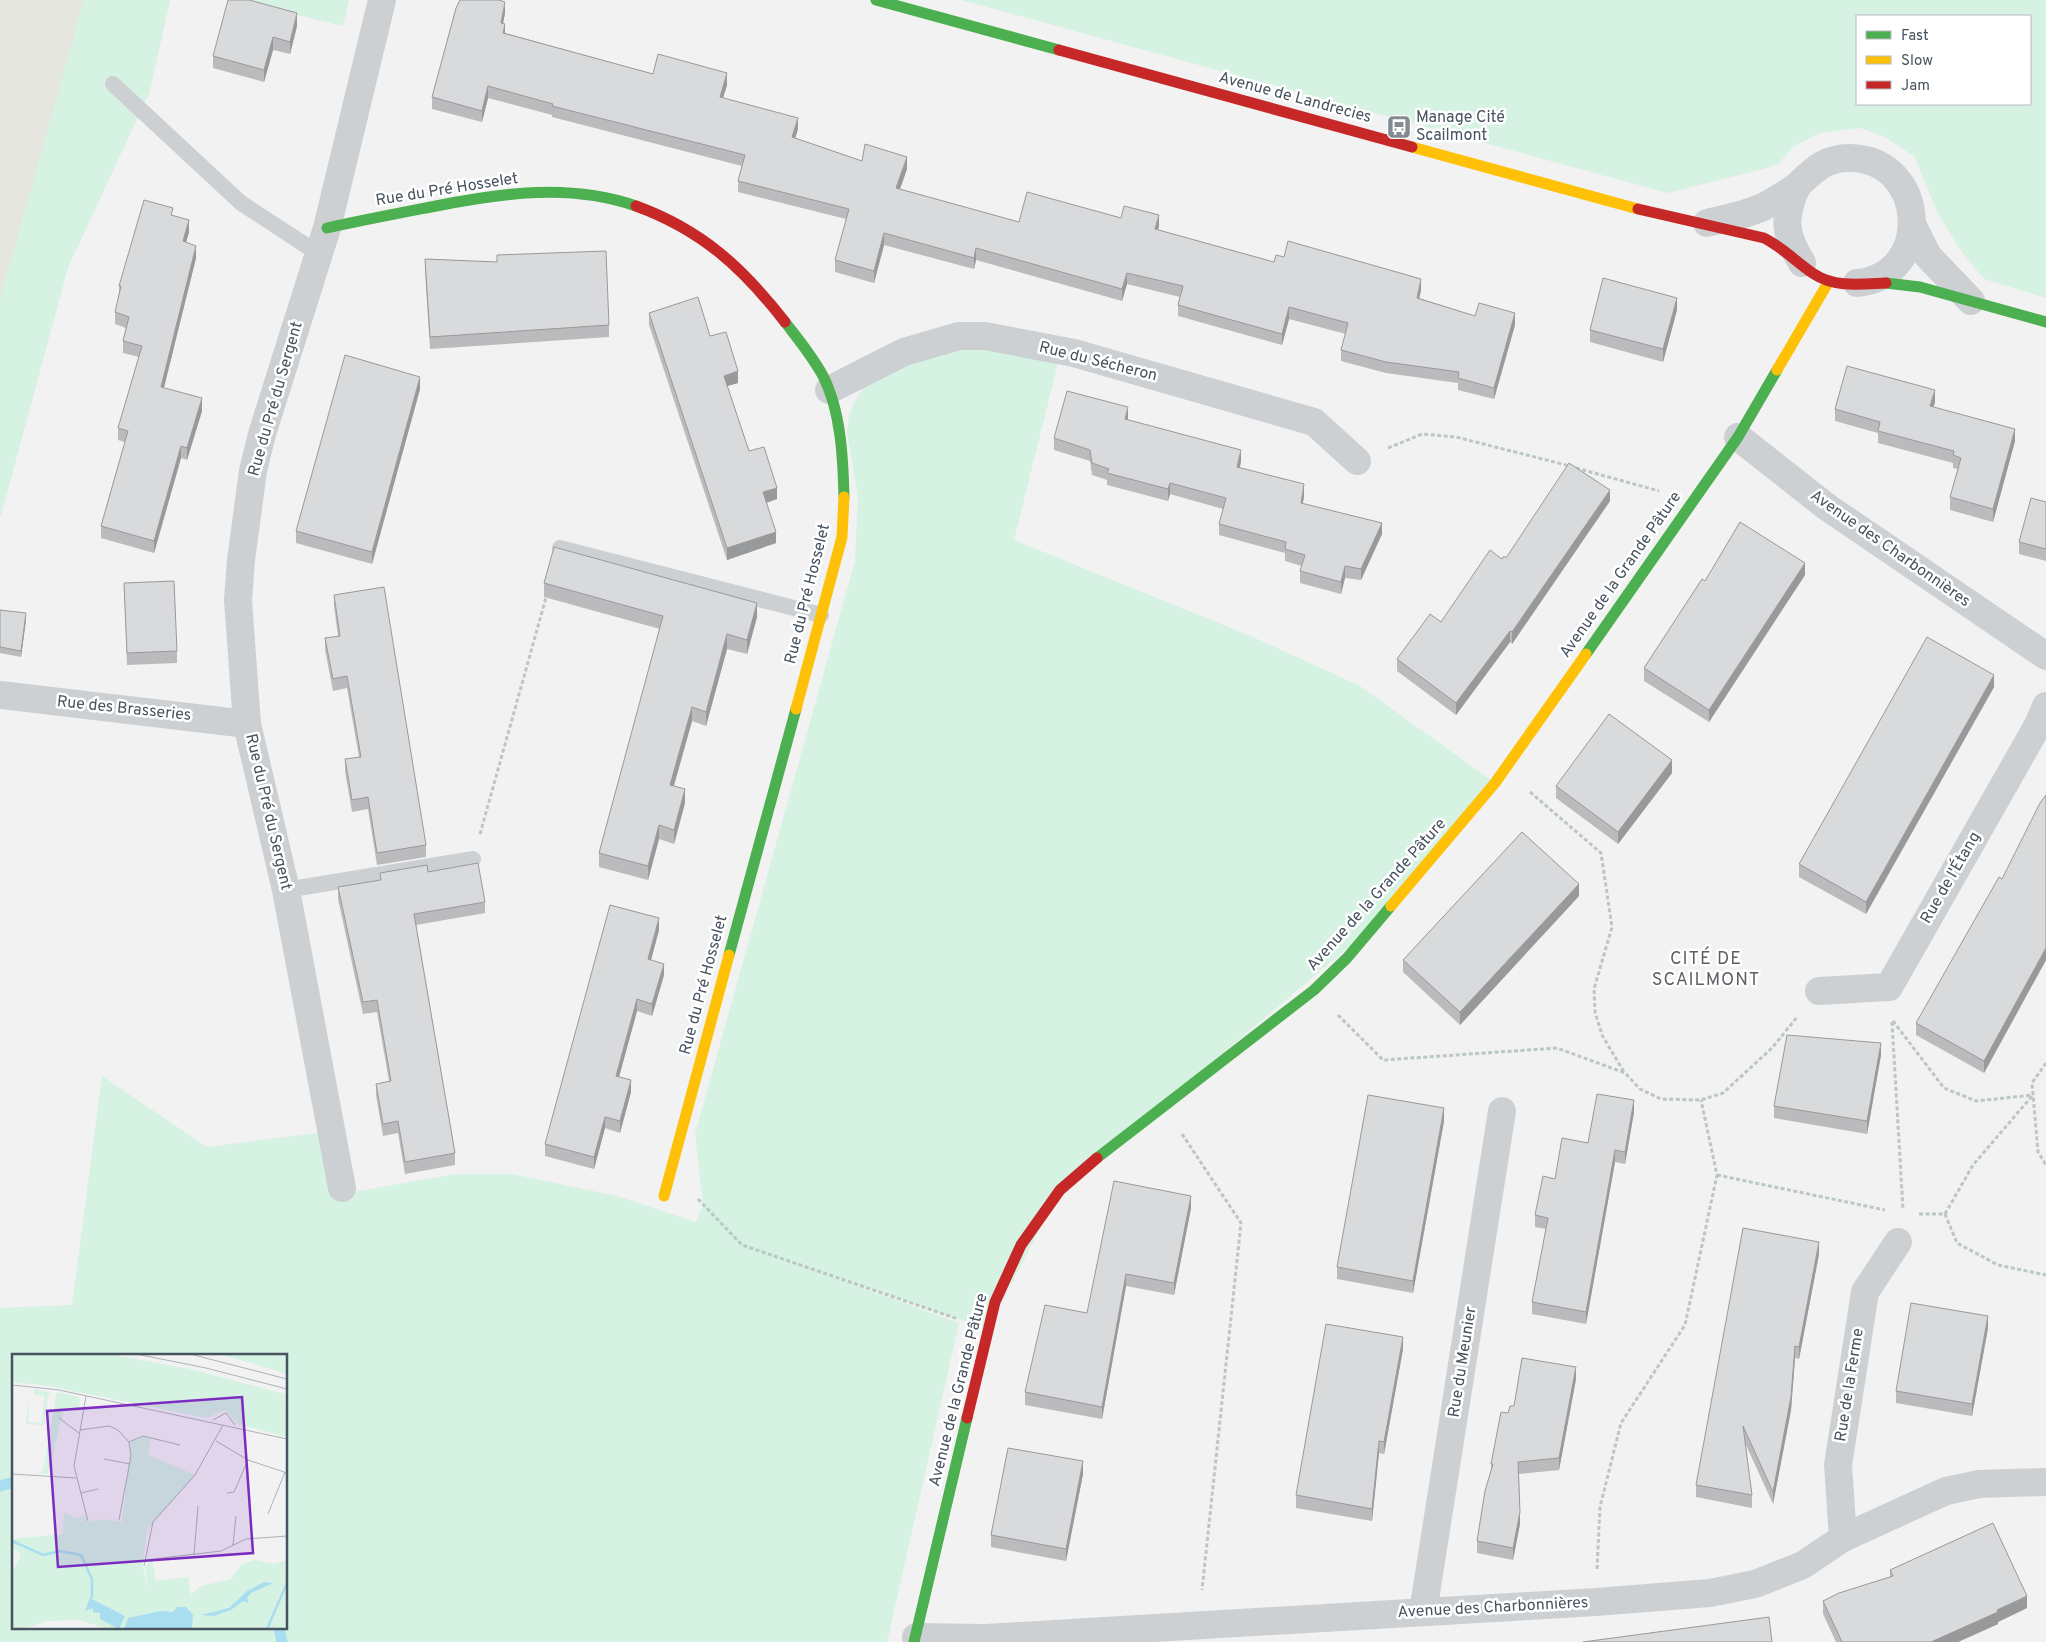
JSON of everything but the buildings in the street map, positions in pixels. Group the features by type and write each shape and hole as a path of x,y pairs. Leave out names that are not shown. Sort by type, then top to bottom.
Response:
{"street":[{"name":"Rue du Pré du Sergent","path":"342,1188 286,890 247,724 238,600 241,560 253,471 262,434 327,228 382,0"},
{"name":"Avenue de Landrecies","path":"876,0 1649,212 1707,223 1764,238 1782,247 1802,263"},
{"path":"1707,223 1742,215 1759,208 1796,186 1811,171 1829,161 1850,158 1870,161 1889,171 1903,186 1911,205 1913,226 1908,245 1898,262 1883,275 1865,283 1837,283 1814,274 1802,263 1791,245 1786,226 1788,204 1796,186"},
{"name":"Rue du Pré Hosselet","path":"327,228 470,199 512,194 552,191 632,203 687,227 720,250 753,281 807,353 829,390 845,495 842,537 664,1196"},
{"path":"1913,226 1928,256 1971,301"},
{"path":"1837,283 1892,283 1920,287 2046,322"},
{"name":"Avenue de la Grande Pâture","path":"915,1639 995,1302 1021,1245 1060,1190 1109,1147 1314,990 1371,931 1505,771 1692,500 1738,437 1837,283"},
{"name":"Rue du Sécheron","path":"829,390 904,352 959,336 985,336 1074,353 1314,422 1357,461"},
{"name":"Avenue des Charbonnières","path":"1738,437 1827,507 2046,656"},
{"name":"Rue des Brasseries","path":"0,696 247,724"},
{"name":"Rue de l'Étang","path":"1819,991 1890,986 2033,733 2046,706"},
{"name":"Rue du Meunier","path":"1423,1612 1502,1111"},
{"name":"Rue de la Ferme","path":"1843,1538 1838,1465 1865,1292 1898,1242"},
{"name":"Avenue des Charbonnières","path":"915,1639 985,1638 1199,1626 1596,1602 1710,1593 1755,1584 1803,1565 1843,1538 1946,1492 1979,1484 2046,1482"}],"lane":[{"path":"113,84 241,203 319,254"},
{"path":"560,548 820,615"},
{"path":"286,890 473,859"}],"path":[{"path":"1357,461 1422,434 1456,437 1692,500"},
{"path":"473,859 560,548"},
{"path":"1505,771 1601,853 1612,927 1594,989 1595,1012 1602,1035 1625,1073 1640,1089 1661,1099 1701,1100 1723,1093 1765,1055 1819,991"},
{"path":"1314,990 1384,1060 1557,1048 1625,1073"},
{"path":"1898,1242 1904,1214 1892,1020 1944,1088 1976,1101 2033,1095"},
{"path":"2046,1063 2032,1083 2038,1152 2046,1165"},
{"path":"1945,1214 1973,1165 2033,1095"},
{"path":"1596,1602 1600,1507 1621,1423 1685,1325 1717,1175 1701,1100"},
{"path":"1164,1106 1241,1223 1199,1626"},
{"path":"670,1173 742,1245 988,1329"},
{"path":"1717,1175 1904,1214 1945,1214"},
{"path":"1945,1214 1957,1243 1998,1265 2046,1275"}],"shaded area":[{"path":"0,0 170,0 149,93 68,267 0,518"}],"green space":[{"path":"84,0 170,0 149,93 68,267 0,518 0,299"},
{"path":"235,0 349,0 343,26"},
{"path":"961,0 2046,0 2046,298 1984,279 1961,251 1938,214 1915,157 1885,137 1860,128 1820,133 1794,146 1778,164 1668,193"},
{"path":"996,346 1058,363 1014,540 1253,637 1360,686 1495,783 1383,918 1060,1190 988,1329 781,1258 959,1323 887,1642 0,1642 0,1308 72,1305 102,1076 207,1147 323,1132 341,1194 456,1174 512,1174 617,1196 696,1222 703,1205 695,1134 855,561 858,497 847,433 849,415 864,387 882,373 945,347"}],"waterway":[{"path":"0,1486 12,1483"},
{"path":"279,1630 282,1642"}],"traffic: fast":[{"path":"876,0 1059,50"},
{"path":"327,228 461,201 536,192 586,194 636,206"},
{"path":"1886,283 1920,287 2046,322"},
{"path":"785,322 815,362 823,376 834,404 840,435 844,497"},
{"path":"1586,654 1738,437 1777,370"},
{"path":"729,955 796,709"},
{"path":"1097,1158 1314,990 1347,958 1391,906"},
{"path":"914,1642 967,1418"}],"traffic: slow":[{"path":"1412,147 1638,209"},
{"path":"1777,370 1829,281"},
{"path":"796,709 842,537 844,497"},
{"path":"1391,906 1495,783 1586,654"},
{"path":"664,1196 729,955"}],"traffic: jam":[{"path":"1059,50 1412,147"},
{"path":"636,206 681,227 720,253 753,284 785,322"},
{"path":"1638,209 1764,238 1814,274 1831,281 1849,284 1886,283"},
{"path":"967,1418 995,1302 1021,1245 1060,1190 1097,1158"}],"place":[{"name":"Manage Cité Scailmont","path":"1399,127"}],"district":[{"name":"CITÉ DE SCAILMONT","path":"1706,970"}]}
